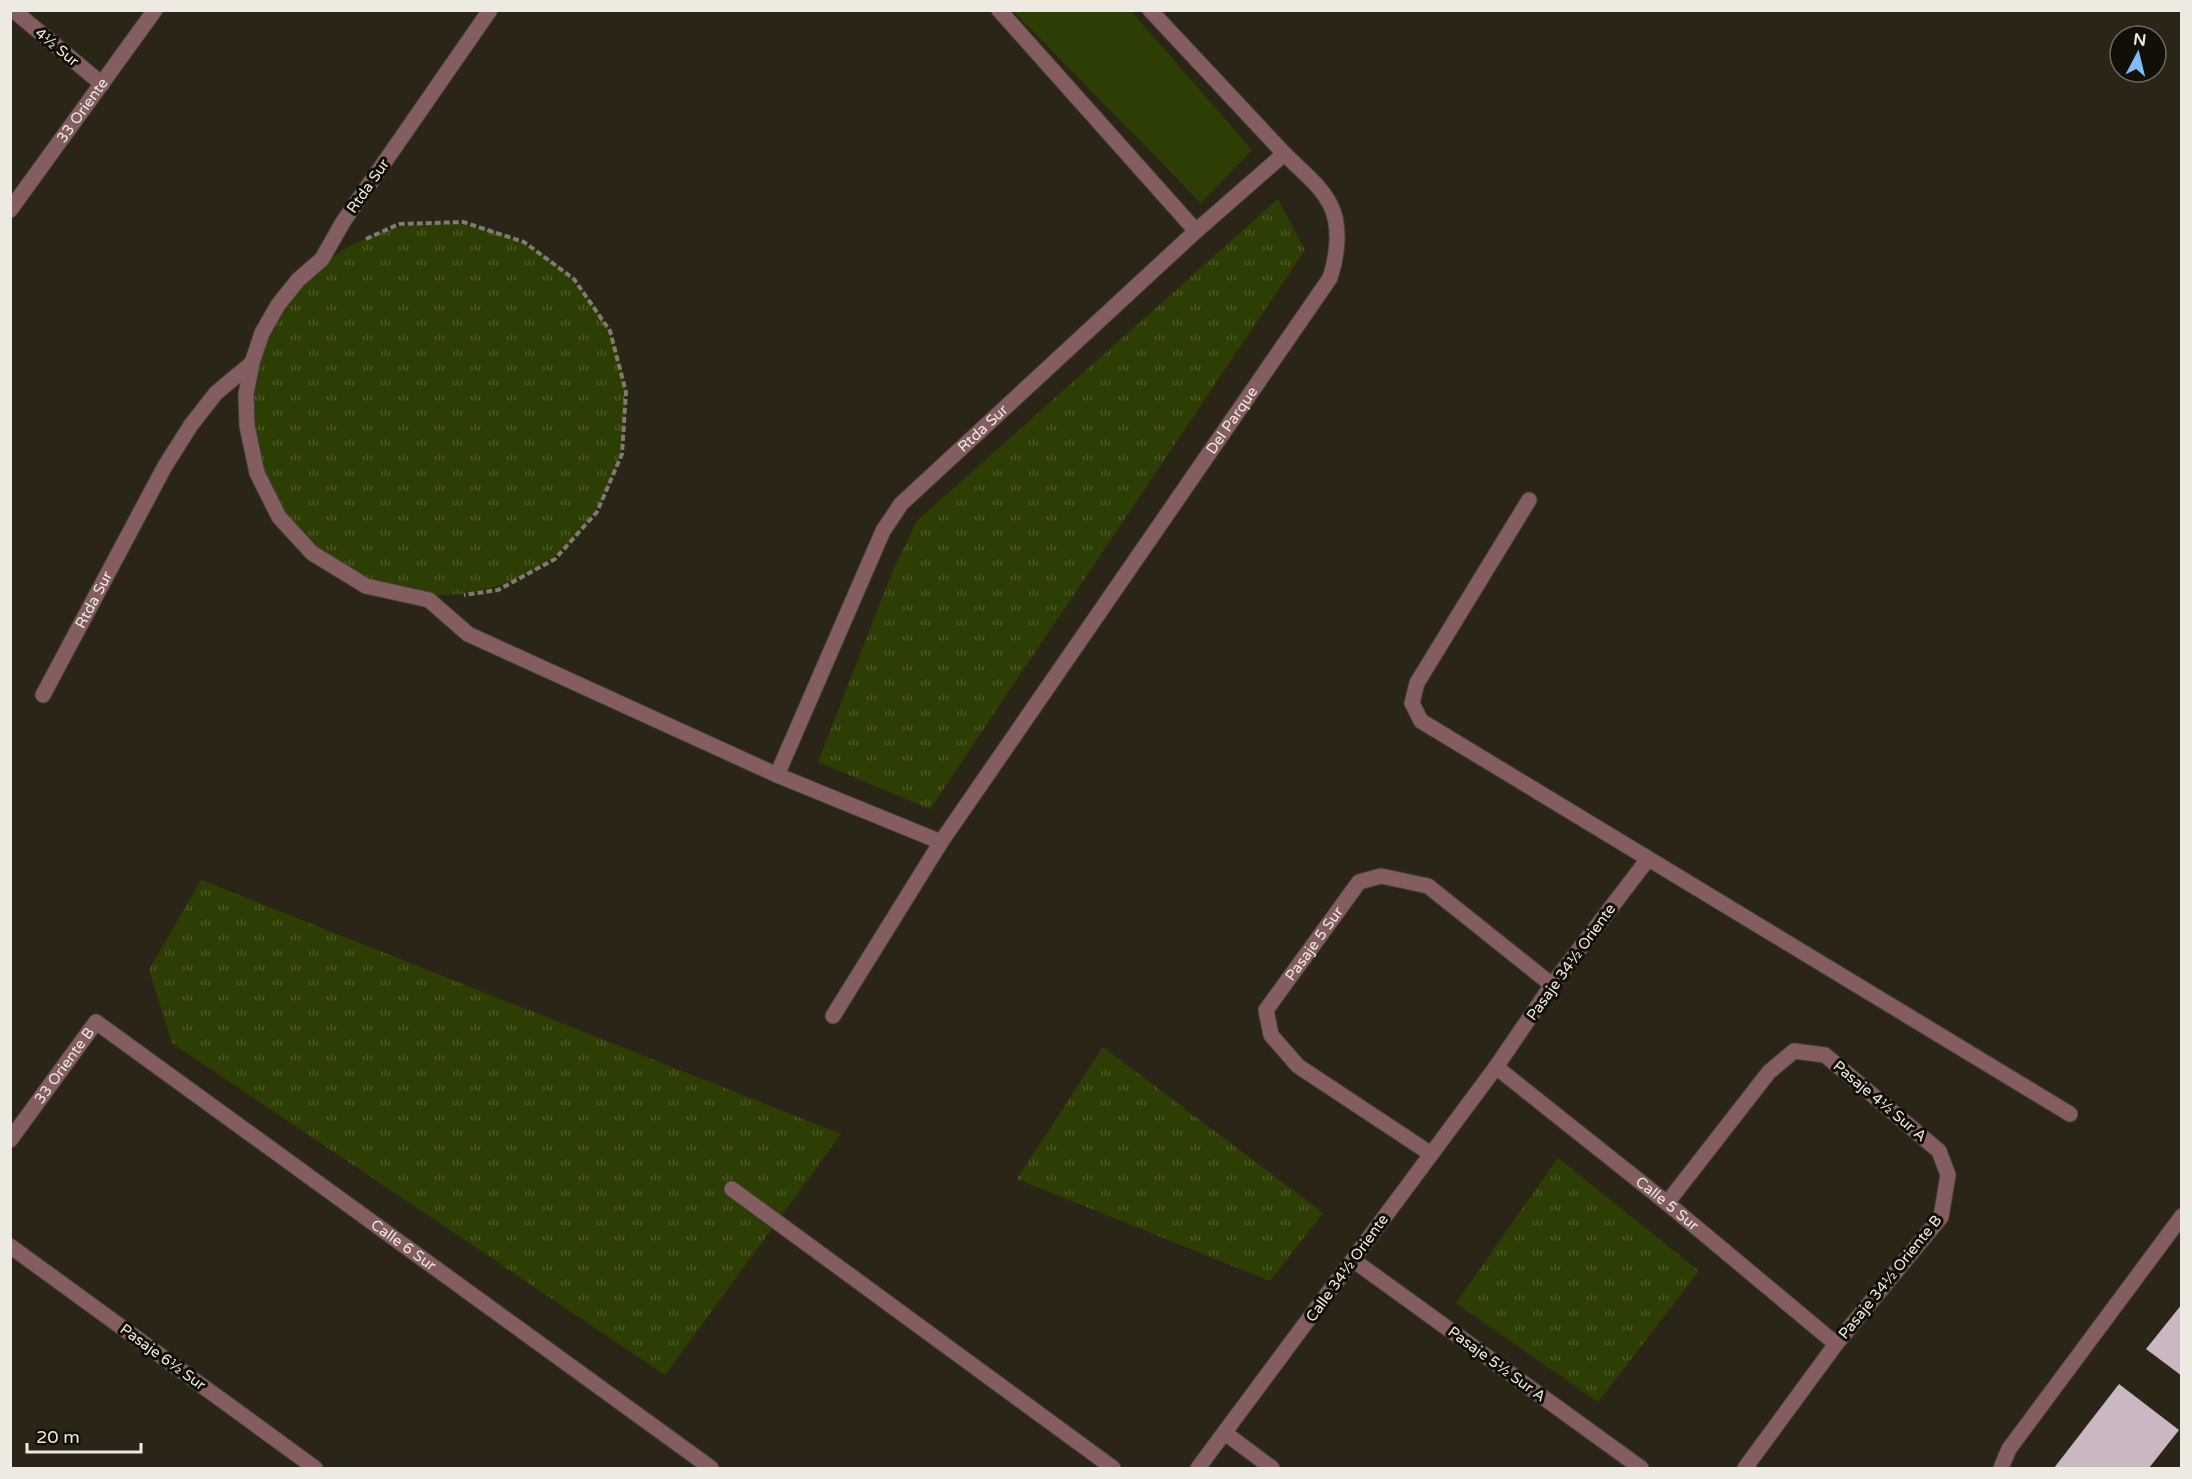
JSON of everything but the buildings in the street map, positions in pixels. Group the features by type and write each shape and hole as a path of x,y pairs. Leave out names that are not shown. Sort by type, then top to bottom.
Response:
{"street":[{"name":"4½ Sur","path":"13,10 102,84"},
{"name":"33 Oriente","path":"10,210 155,10"},
{"name":"Rtda Sur","path":"429,600 366,586 312,553 279,517 257,474 247,426 246,394 252,363 262,333 278,305 298,280 322,259 343,222 490,10"},
{"path":"999,10 1196,231"},
{"name":"Del Parque","path":"833,1016 940,842 1330,278 1337,257 1332,208 1315,182 1284,154 1150,10"},
{"name":"Rtda Sur","path":"777,775 883,531 901,504 1196,231 1284,154"},
{"name":"Rtda Sur","path":"43,695 165,466 216,393 252,363"},
{"path":"1529,500 1417,683 1412,703 1421,721 2070,1114"},
{"path":"429,600 468,634 777,775 940,842"},
{"name":"Pasaje 34½ Oriente","path":"1496,1067 1552,985 1648,859"},
{"name":"Pasaje 5 Sur","path":"1431,1154 1298,1066 1271,1035 1266,1010 1359,882 1381,876 1428,886 1552,985"},
{"name":"33 Oriente B","path":"10,1140 96,1022"},
{"name":"Calle 6 Sur","path":"96,1022 711,1468"},
{"name":"Pasaje 4½ Sur A","path":"1667,1203 1769,1072 1794,1051 1826,1055 1939,1151 1948,1175"},
{"name":"Calle 34½ Oriente","path":"1198,1468 1496,1067"},
{"name":"Calle 5 Sur","path":"1496,1067 1667,1203 1836,1344"},
{"name":"Pasaje 34½ Oriente B","path":"1745,1468 1836,1344 1941,1217 1948,1175"},
{"path":"732,1189 1113,1468"},
{"path":"2001,1468 2009,1449 2181,1216"},
{"name":"Pasaje 6½ Sur","path":"10,1246 315,1468"},
{"name":"Pasaje 5½ Sur A","path":"1353,1260 1641,1468"},
{"path":"1225,1433 1272,1468"}],"path":[{"path":"322,259 399,224 463,222 524,242 566,273 574,279 610,331 626,392 622,454 597,512 555,559 498,590 429,600"}],"green space":[{"path":"1013,11 1131,11 1252,150 1201,203"},
{"path":"1278,199 1305,250 930,809 818,762 893,570 917,521"},
{"path":"440,223 494,231 528,245 558,265 584,291 604,321 612,338 622,373 626,409 618,463 604,497 584,527 558,553 528,573 511,581 476,591 440,595 386,587 352,573 322,553 296,527 276,497 268,480 258,445 254,409 262,355 276,321 296,291 322,265 352,245 369,237 404,227"},
{"path":"201,880 841,1134 665,1375 172,1043 149,970"},
{"path":"1103,1047 1323,1213 1270,1281 1017,1179"},
{"path":"1558,1158 1699,1271 1598,1402 1456,1303"}]}
